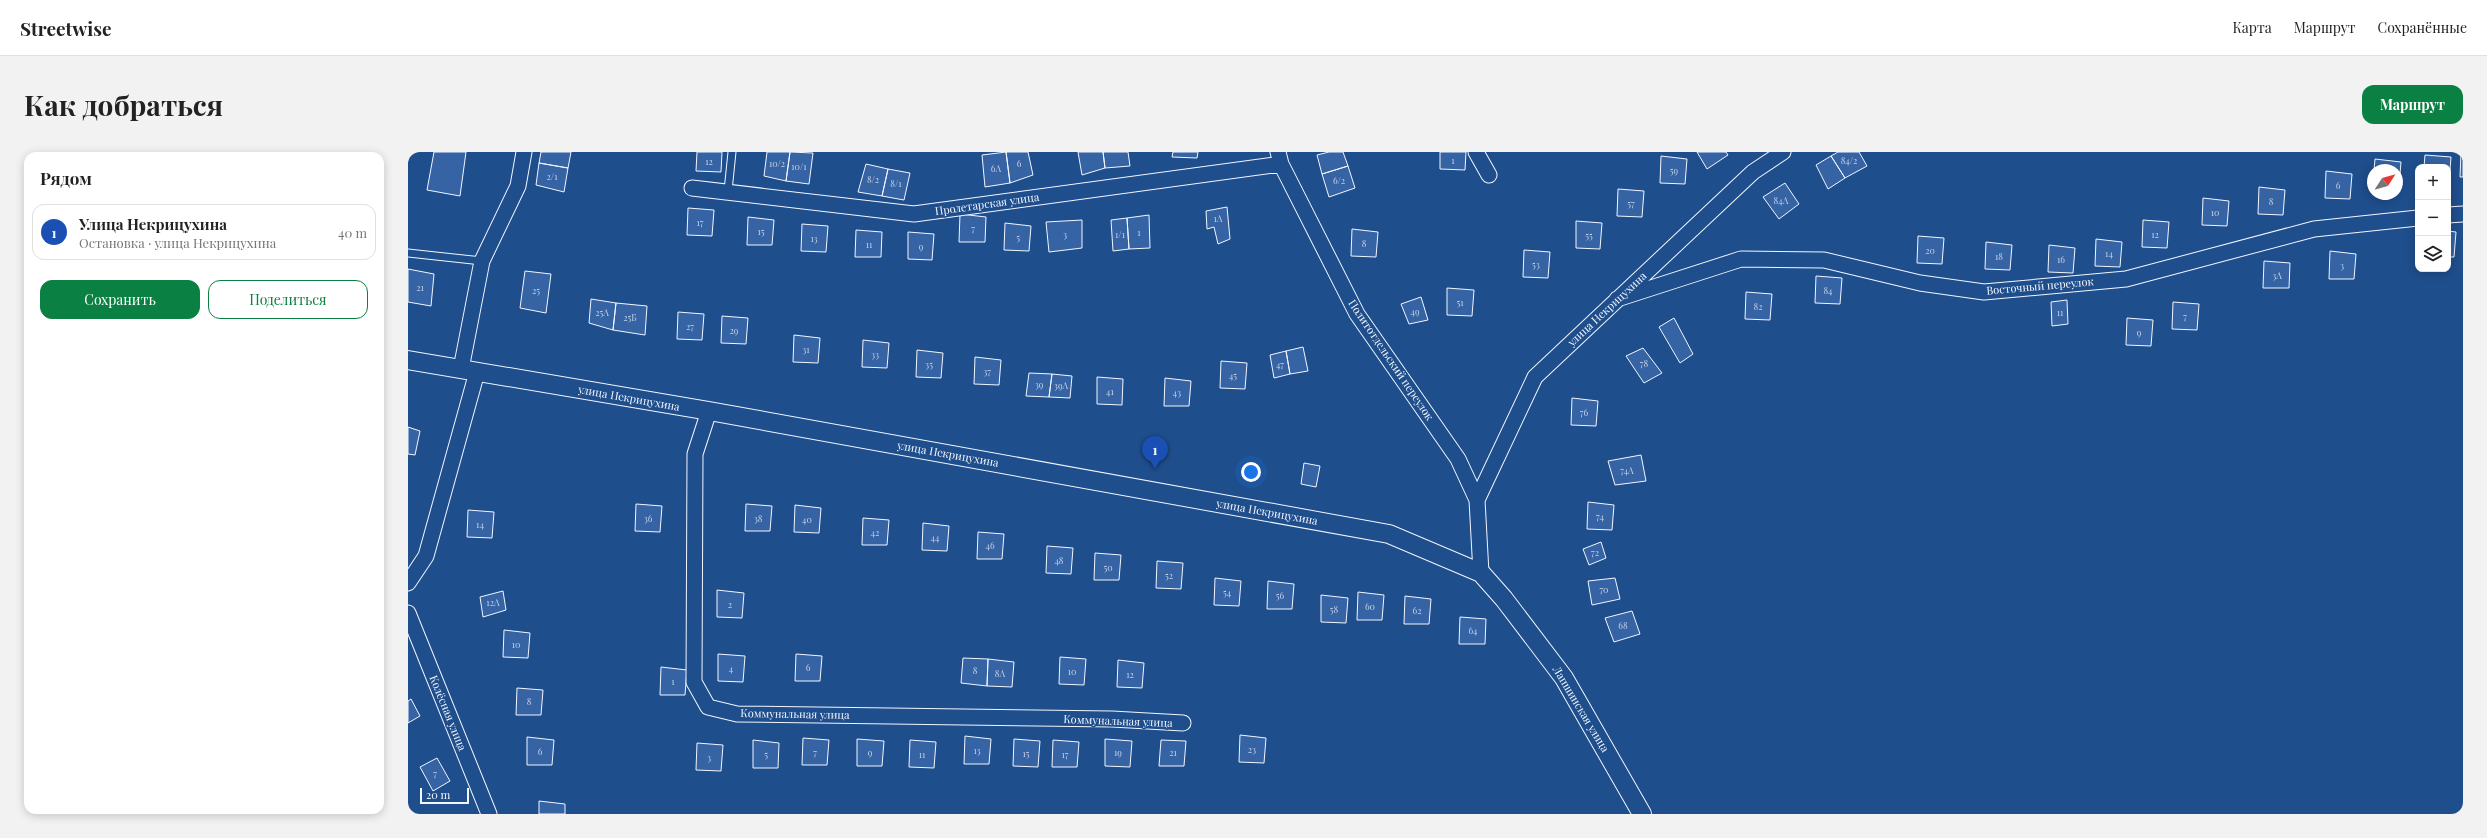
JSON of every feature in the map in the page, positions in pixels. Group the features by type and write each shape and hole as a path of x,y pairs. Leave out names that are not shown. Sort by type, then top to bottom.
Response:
{"street":[{"path":"408,584 426,556 469,370 482,261 518,186 524,152"},
{"path":"1476,152 1489,175"},
{"name":"улица Некрицухина","path":"1477,500 1535,377 1753,172 1783,152"},
{"name":"Пролетарская улица","path":"692,188 728,191 914,214 1280,158"},
{"name":"Политотдельский переулок","path":"1280,158 1357,314 1458,459 1477,500 1481,573"},
{"path":"2451,215 2463,214"},
{"name":"Восточный переулок","path":"1617,299 1741,259 1824,260 1920,283 1984,292 2126,278 2314,230 2415,218"},
{"name":"улица Некрицухина","path":"408,360 709,411 1390,534 1481,573"},
{"name":"Коммунальная улица","path":"709,411 695,454 694,682 708,707 737,714 1112,719 1183,723"},
{"name":"Лапшинская улица","path":"1481,573 1504,599 1564,678 1642,814"},
{"name":"Колёсная улица","path":"408,613 489,814"}],"lane":[{"path":"728,191 732,152"},
{"path":"408,253 482,261"}],"building":[{"path":"434,152 466,152 460,196 427,190"},
{"path":"541,152 571,152 568,168 539,163"},
{"path":"697,152 722,152 721,172 696,171"},
{"path":"767,152 790,152 786,181 764,176"},
{"path":"790,152 813,153 809,184 786,181"},
{"path":"1006,152 1010,183 985,187 982,155"},
{"path":"1006,152 1028,152 1033,175 1010,183"},
{"path":"1078,152 1103,152 1105,168 1082,175"},
{"path":"1103,152 1128,152 1130,166 1105,168"},
{"path":"1173,152 1198,152 1197,158 1172,157"},
{"path":"1329,152 1343,152 1348,166 1322,174 1317,155"},
{"path":"1440,152 1466,152 1465,170 1440,169"},
{"path":"1697,152 1726,152 1728,155 1707,169"},
{"path":"1838,152 1859,152 1867,166 1845,178 1831,156"},
{"path":"2461,152 2463,152 2463,177 2460,177"},
{"path":"2425,155 2451,157 2450,164 2424,164"},
{"path":"1661,156 1687,159 1685,184 1660,183"},
{"path":"1831,156 1845,178 1828,189 1816,165"},
{"path":"2375,159 2401,162 2401,164 2375,164"},
{"path":"539,163 568,168 564,192 536,185"},
{"path":"866,164 888,169 882,196 858,192"},
{"path":"1348,166 1355,188 1329,197 1322,174"},
{"path":"888,169 910,173 904,200 882,196"},
{"path":"2326,171 2352,174 2350,199 2325,198"},
{"path":"1785,183 1799,204 1779,219 1763,197"},
{"path":"2259,187 2285,190 2283,215 2258,214"},
{"path":"1618,189 1644,191 1642,217 1617,216"},
{"path":"2203,198 2229,201 2227,226 2202,225"},
{"path":"1227,207 1230,239 1218,244 1214,227 1207,229 1206,211"},
{"path":"688,208 714,210 712,236 687,235"},
{"path":"960,214 986,217 985,242 959,242"},
{"path":"1149,215 1150,248 1129,249 1127,218"},
{"path":"748,217 774,220 772,245 747,245"},
{"path":"1127,218 1129,249 1113,251 1111,220"},
{"path":"1082,220 1082,248 1049,252 1046,222"},
{"path":"2143,220 2169,222 2167,248 2142,247"},
{"path":"1576,221 1602,223 1600,249 1576,248"},
{"path":"1005,223 1031,226 1029,251 1004,250"},
{"path":"802,224 828,226 826,252 801,251"},
{"path":"1352,229 1378,232 1376,257 1351,256"},
{"path":"856,230 882,232 881,257 855,257"},
{"path":"2451,231 2456,232 2454,257 2451,257"},
{"path":"908,232 934,234 932,260 908,259"},
{"path":"1918,236 1944,238 1942,264 1917,263"},
{"path":"2096,239 2122,242 2120,267 2095,266"},
{"path":"1986,242 2012,245 2010,270 1985,269"},
{"path":"2049,245 2075,248 2073,273 2048,272"},
{"path":"1524,250 1550,252 1548,278 1523,277"},
{"path":"2330,251 2356,254 2354,279 2329,279"},
{"path":"2264,261 2290,263 2289,288 2263,288"},
{"path":"408,269 434,274 431,306 408,302"},
{"path":"525,271 551,274 546,313 520,308"},
{"path":"1816,276 1842,278 1840,304 1815,303"},
{"path":"1447,288 1474,290 1472,316 1447,315"},
{"path":"1746,292 1772,294 1770,320 1745,319"},
{"path":"1421,297 1428,320 1409,324 1401,304"},
{"path":"591,299 616,303 613,330 589,323"},
{"path":"2067,300 2068,324 2052,326 2051,302"},
{"path":"2173,302 2199,304 2197,330 2172,329"},
{"path":"616,303 647,306 645,335 613,330"},
{"path":"678,312 704,314 702,340 677,339"},
{"path":"722,316 748,318 746,344 721,343"},
{"path":"1674,318 1693,354 1680,363 1659,327"},
{"path":"2127,318 2153,320 2151,346 2126,345"},
{"path":"794,335 820,338 818,363 793,362"},
{"path":"863,340 889,343 887,368 862,367"},
{"path":"1303,347 1308,371 1290,374 1286,351"},
{"path":"1643,348 1662,373 1644,383 1626,356"},
{"path":"917,350 943,353 941,378 916,377"},
{"path":"1286,351 1290,374 1274,378 1270,355"},
{"path":"975,357 1001,360 999,385 974,384"},
{"path":"1221,361 1247,363 1245,389 1220,388"},
{"path":"1029,373 1052,374 1049,397 1026,396"},
{"path":"1052,374 1072,376 1070,398 1049,397"},
{"path":"1097,377 1123,379 1122,405 1097,404"},
{"path":"1165,378 1191,381 1189,406 1164,406"},
{"path":"1572,398 1598,401 1596,426 1571,425"},
{"path":"408,427 420,431 415,455 408,454"},
{"path":"1641,455 1646,481 1615,485 1608,461"},
{"path":"1304,463 1320,466 1316,487 1301,484"},
{"path":"1588,502 1614,505 1612,530 1587,529"},
{"path":"636,504 662,506 660,532 635,531"},
{"path":"746,504 772,506 770,531 745,531"},
{"path":"795,505 821,508 819,533 794,532"},
{"path":"468,510 494,512 492,538 467,537"},
{"path":"863,518 889,520 887,545 862,545"},
{"path":"923,523 949,526 947,551 922,550"},
{"path":"978,532 1004,534 1002,559 977,559"},
{"path":"1601,542 1606,558 1589,565 1583,549"},
{"path":"1047,546 1073,548 1071,574 1046,573"},
{"path":"1095,553 1121,555 1119,580 1094,580"},
{"path":"1157,561 1183,563 1181,589 1156,588"},
{"path":"1215,578 1241,581 1239,606 1214,605"},
{"path":"1615,578 1620,599 1592,605 1588,581"},
{"path":"1268,581 1294,584 1292,609 1267,609"},
{"path":"717,590 744,593 742,618 717,617"},
{"path":"503,591 506,610 483,617 480,597"},
{"path":"1358,592 1384,595 1382,620 1357,620"},
{"path":"1321,595 1348,598 1346,623 1321,622"},
{"path":"1405,596 1431,599 1429,624 1404,624"},
{"path":"1632,611 1640,634 1614,642 1605,618"},
{"path":"1460,617 1486,619 1485,644 1459,644"},
{"path":"504,630 530,633 528,658 503,657"},
{"path":"718,654 745,656 743,682 718,681"},
{"path":"796,654 822,656 820,681 795,681"},
{"path":"1060,657 1086,659 1084,685 1059,684"},
{"path":"963,658 988,659 987,686 961,683"},
{"path":"988,659 1014,662 1012,687 987,686"},
{"path":"1118,660 1144,663 1142,688 1117,687"},
{"path":"661,667 687,670 685,695 660,695"},
{"path":"517,688 543,690 541,715 516,715"},
{"path":"411,699 420,716 408,723 408,701"},
{"path":"1240,735 1266,738 1264,763 1239,762"},
{"path":"965,736 991,739 989,764 964,764"},
{"path":"527,737 554,740 552,765 527,765"},
{"path":"803,738 829,740 827,765 802,765"},
{"path":"857,739 884,741 882,766 857,766"},
{"path":"1014,739 1040,741 1038,767 1013,766"},
{"path":"1105,739 1132,741 1130,767 1105,766"},
{"path":"753,740 779,743 778,768 753,768"},
{"path":"910,740 936,742 934,768 909,767"},
{"path":"1053,740 1079,742 1077,767 1052,767"},
{"path":"1161,740 1186,741 1184,766 1159,766"},
{"path":"697,743 723,745 721,771 696,770"},
{"path":"437,758 450,781 433,791 420,767"},
{"path":"539,801 565,804 565,814 539,814"}],"place":[{"name":"Улица Некрицухина","path":"1155,469"}]}
